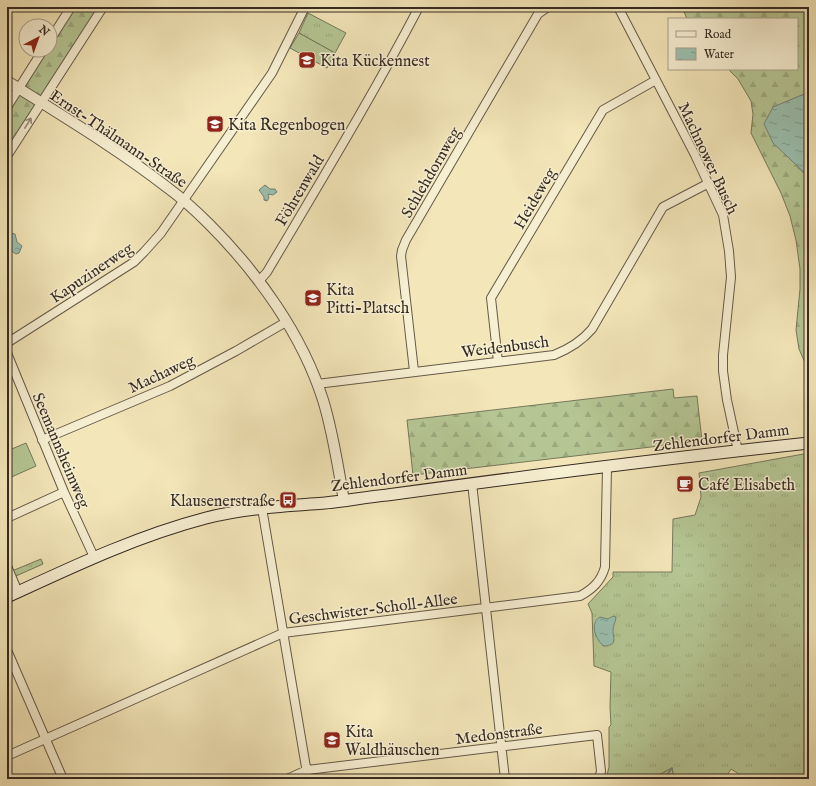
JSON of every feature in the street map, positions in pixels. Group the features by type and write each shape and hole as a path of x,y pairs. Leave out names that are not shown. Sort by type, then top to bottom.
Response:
{"main road":[{"name":"Zehlendorfer Damm","path":"7,597 94,557 159,532 202,519 262,508 344,501 472,483 809,443"}],"street":[{"path":"58,27 71,7"},
{"path":"7,156 103,7"},
{"name":"Kapuzinerweg","path":"7,343 134,262 154,241 272,74 305,7"},
{"name":"Föhrenwald","path":"259,281 267,272 357,120 388,66 419,7"},
{"name":"Schlehdornweg","path":"414,371 401,256 402,250 406,240 538,14 548,7"},
{"name":"Machnower Busch","path":"618,7 709,183 723,215 729,251 731,277 723,355 723,371 727,400 738,451"},
{"path":"7,108 38,58"},
{"name":"Heideweg","path":"498,362 491,298 603,110 656,80"},
{"name":"Ernst-Thälmann-Straße","path":"7,81 143,169 184,200 234,251 259,281 286,322 317,384 328,417 344,501"},
{"name":"Weidenbusch","path":"317,384 554,355 566,350 577,343 592,329 663,207 709,183"},
{"name":"Machaweg","path":"42,440 170,386 236,351 286,322"},
{"name":"Seemannsheimweg","path":"7,353 64,492 94,557"},
{"name":"Geschwister-Scholl-Allee","path":"7,756 284,633 580,596 588,591 602,577 605,567 607,468"},
{"path":"472,483 505,779"},
{"path":"7,518 64,492"},
{"path":"262,508 308,779"},
{"path":"7,566 18,592"},
{"path":"7,650 63,779"},
{"name":"Medonstraße","path":"288,779 307,770 597,735 601,771 599,779"}],"green space":[{"path":"71,7 103,7 7,156 7,107 38,58 58,58 58,27"},
{"path":"682,7 809,7 809,92 801,96 798,168 809,177 809,386 806,365 799,349 796,330 800,289 800,269 796,240 790,216 781,193 751,133 753,114 751,101 738,79 729,70 798,70 798,18 687,18"},
{"path":"308,13 346,33 335,53 299,33"},
{"path":"299,33 335,53 327,68 290,48"},
{"path":"673,389 674,398 697,396 702,441 413,475 407,420"},
{"path":"26,443 36,466 7,479 7,451"},
{"path":"809,453 809,779 747,779 731,769 726,777 710,779 674,779 672,768 651,779 606,779 609,767 609,727 611,725 611,672 594,666 592,613 588,604 613,577 613,572 672,572 673,519 695,515 701,497 699,473"},
{"path":"41,559 43,564 7,580 7,573"},
{"path":"672,768 674,779 651,779"}],"water":[{"path":"809,92 809,177 773,143 764,124 773,107"},
{"path":"265,185 270,189 275,189 277,192 273,195 268,194 269,198 267,201 264,200 264,197 259,190"},
{"path":"7,232 15,234 17,242 22,246 19,253 16,254 9,247"},
{"path":"613,616 616,617 613,628 614,641 611,644 604,646 596,636 594,627 595,623 600,617 608,619"}],"waterway":[{"path":"664,779 672,768"}],"place":[{"name":"Kita Kückennest","path":"307,60"},
{"name":"Kita Regenbogen","path":"215,124"},
{"name":"Kita Pitti-Platsch","path":"313,298"},
{"name":"Café Elisabeth","path":"685,484"},
{"name":"Klausenerstraße","path":"288,500"},
{"name":"Kita Waldhäuschen","path":"332,740"}]}
